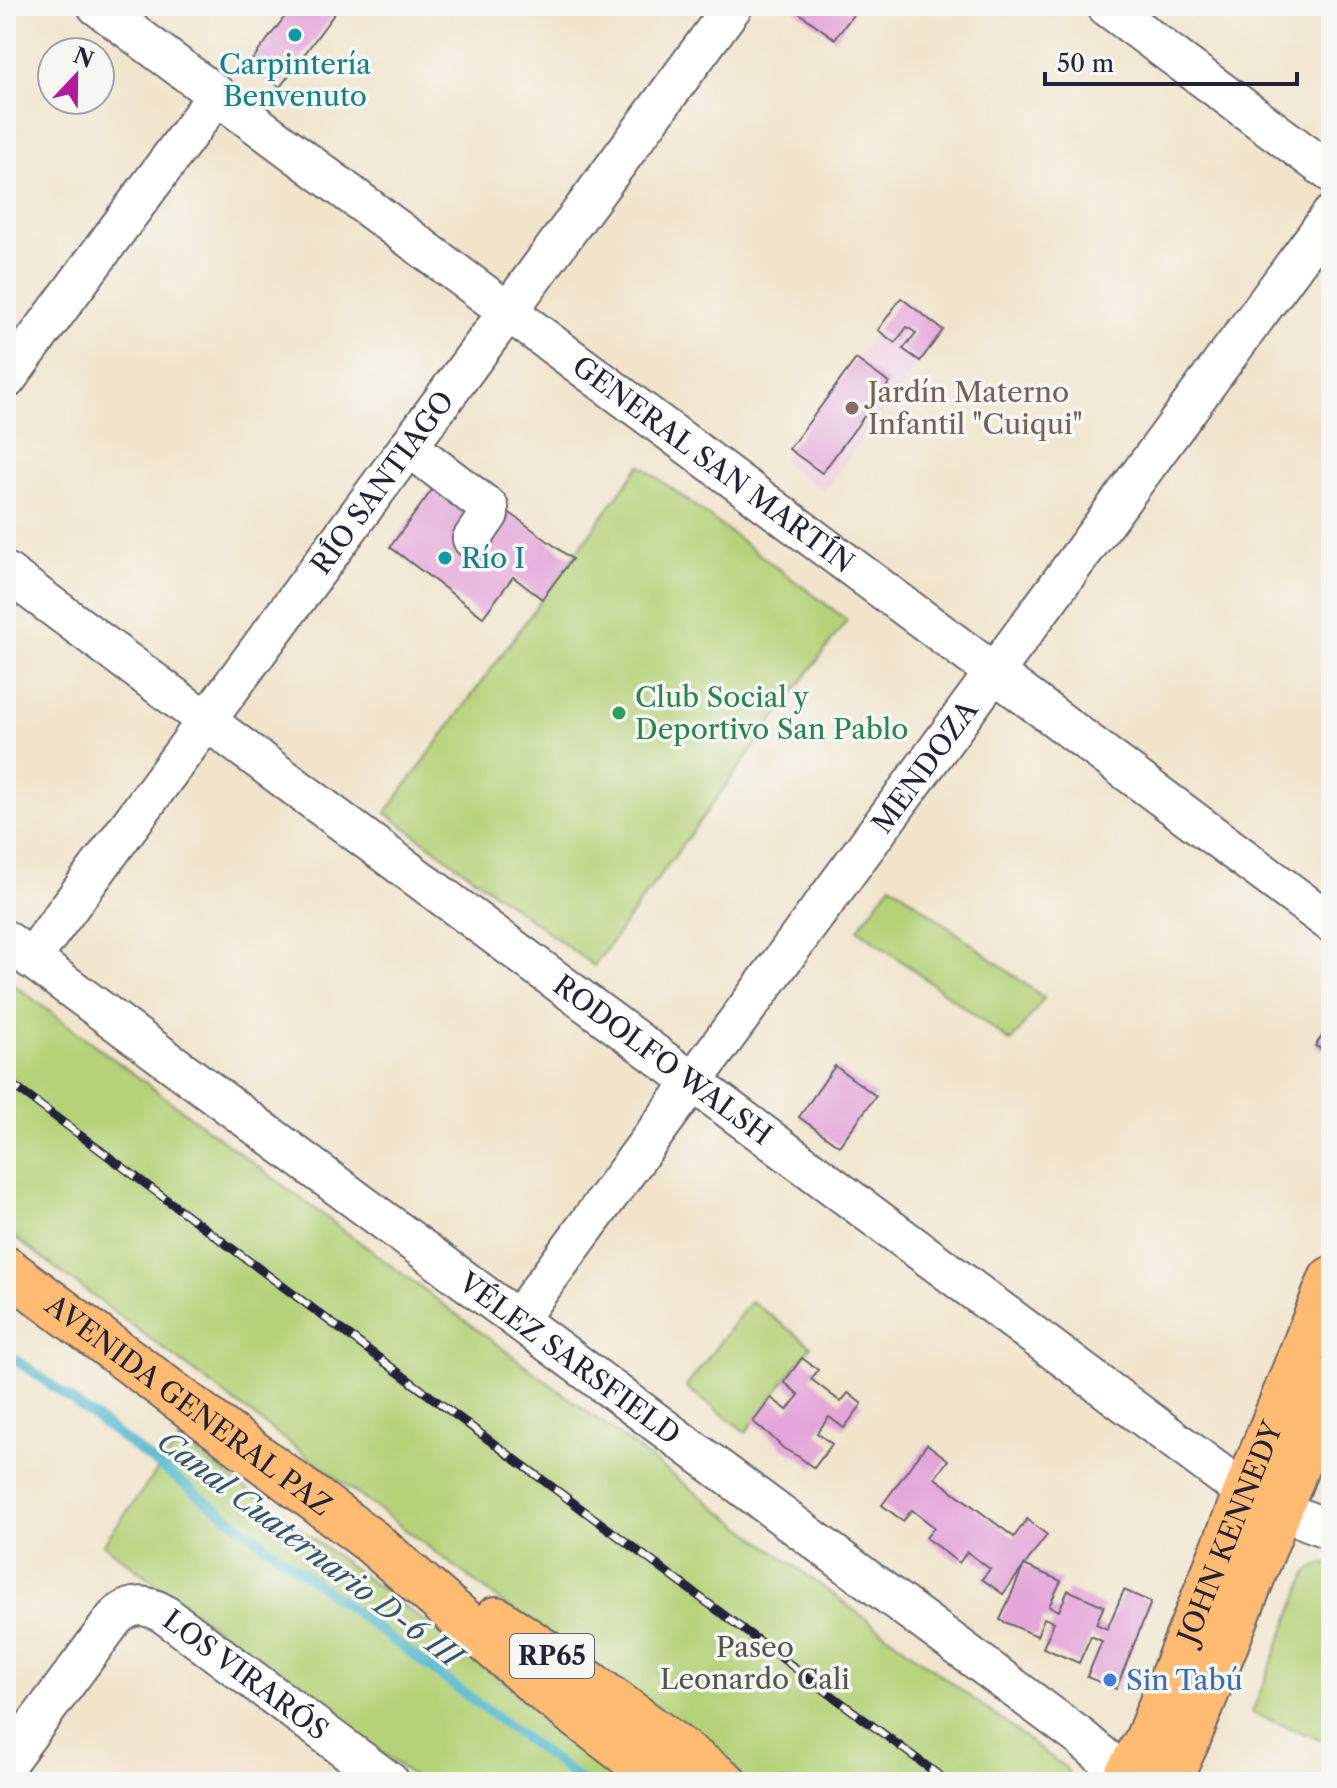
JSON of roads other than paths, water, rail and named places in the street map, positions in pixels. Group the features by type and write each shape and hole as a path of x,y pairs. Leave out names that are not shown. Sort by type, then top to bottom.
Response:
{"main road":[{"name":"AVENIDA GENERAL PAZ","path":"6,1269 372,1542 555,1700 664,1782"},
{"name":"JOHN KENNEDY","path":"1263,1501 1331,1279"},
{"name":"JOHN KENNEDY","path":"1135,1781 1147,1740 1263,1501 1331,1380"},
{"name":"AVENIDA GENERAL PAZ","path":"372,1542 547,1652 724,1782"}],"street":[{"name":"GENERAL SAN MARTÍN","path":"97,6 1331,923"},
{"name":"RÍO SANTIAGO","path":"18,949 206,721 733,6"},
{"path":"1106,6 1331,173"},
{"path":"6,380 217,95"},
{"name":"MENDOZA","path":"518,1319 1331,215"},
{"path":"409,447 489,508 489,514 472,539"},
{"name":"RODOLFO WALSH","path":"6,572 1263,1501 1331,1530"},
{"name":"VÉLEZ SARSFIELD","path":"18,949 1080,1737 1135,1781"},
{"name":"LOS VIRARÓS","path":"6,1764 114,1619 124,1610 137,1605 151,1606 164,1614 390,1782"}],"waterway":[{"name":"Canal Cuaternario D-6 III","path":"6,1354 583,1782"}],"railway":[{"path":"6,1080 948,1782"}],"place":[{"name":"Carpintería Benvenuto","path":"295,35"},
{"name":"Jardín Materno Infantil \"Cuiqui\"","path":"852,408"},
{"name":"Río I","path":"445,558"},
{"name":"Club Social y Deportivo San Pablo","path":"619,713"},
{"name":"Sin Tabú","path":"1110,1680"}],"park label":[{"name":"Paseo Leonardo Cali","path":"755,1663"}]}
